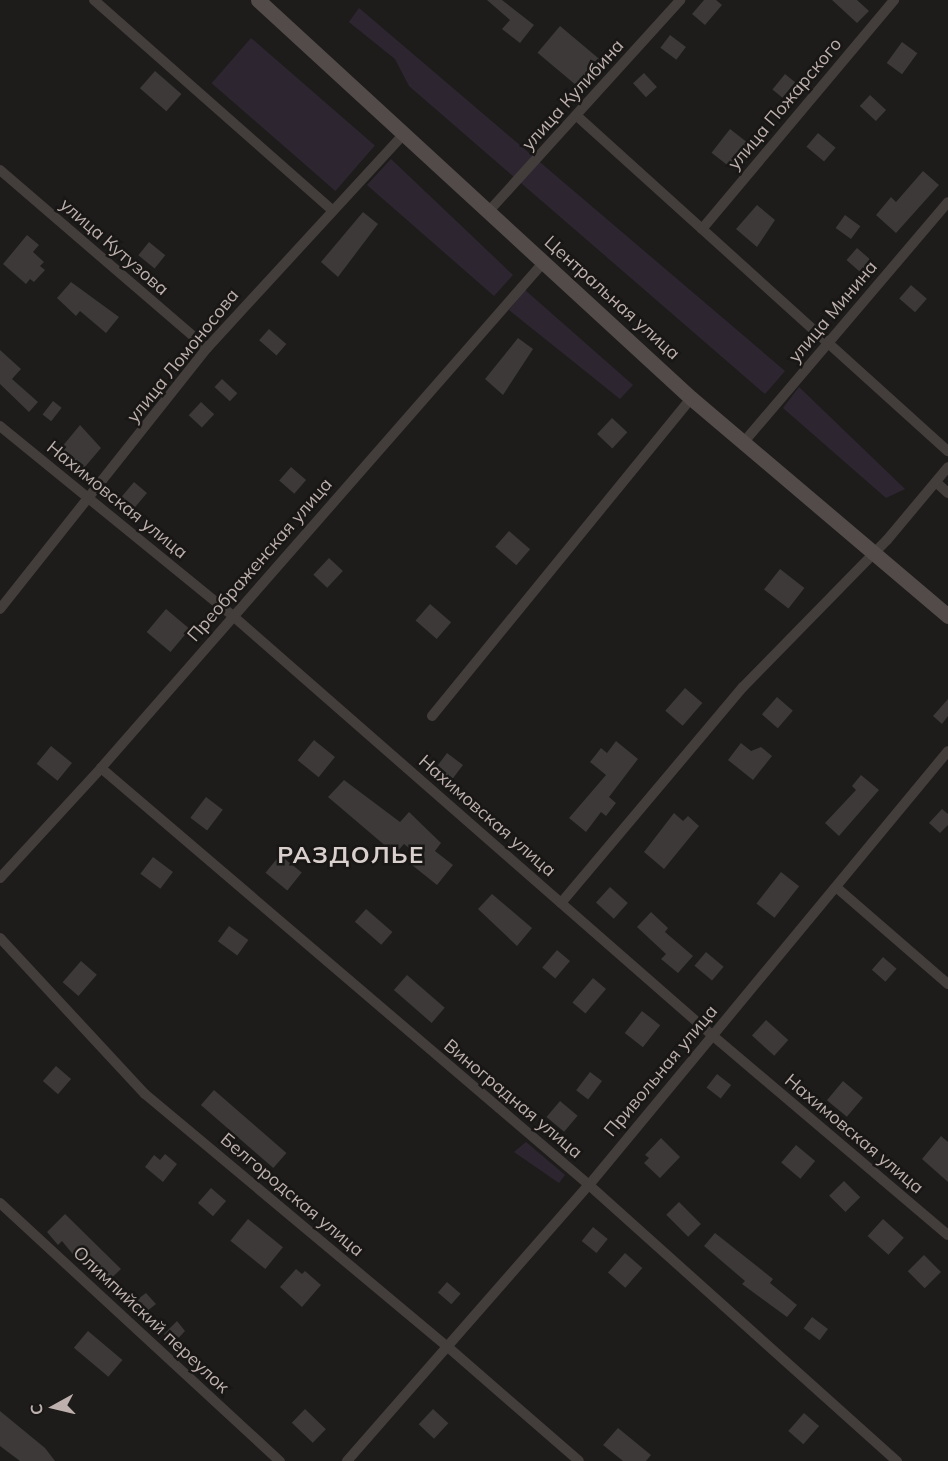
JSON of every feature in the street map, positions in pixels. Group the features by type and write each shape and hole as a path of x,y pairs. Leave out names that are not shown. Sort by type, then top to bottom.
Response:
{"main road":[{"name":"Центральная улица","path":"258,0 691,398 948,616"}],"street":[{"path":"94,0 332,210"},
{"name":"улица Кулибина","path":"489,211 680,0"},
{"name":"улица Пожарского","path":"702,229 894,0"},
{"path":"577,116 948,452"},
{"name":"улица Ломоносова","path":"0,609 90,500 207,348 404,134"},
{"name":"улица Кутузова","path":"0,170 207,348"},
{"name":"улица Минина","path":"743,443 948,202"},
{"name":"Преображенская улица","path":"0,878 101,768 543,263"},
{"path":"432,716 691,398"},
{"name":"Нахимовская улица","path":"0,426 233,616 712,1035 948,1235"},
{"path":"561,903 743,687 873,553 948,467"},
{"path":"936,482 948,493"},
{"name":"Привольная улица","path":"347,1461 589,1185 948,751"},
{"name":"Виноградная улица","path":"101,768 589,1185 897,1461"},
{"path":"836,887 948,984"},
{"name":"Белгородская улица","path":"0,938 145,1094 449,1347 579,1461"},
{"name":"Олимпийский переулок","path":"0,1203 280,1461"}],"shaded area":[{"path":"359,8 785,371 765,394 409,86 395,59 349,22"},
{"path":"251,38 375,146 335,191 212,83"},
{"path":"391,159 513,275 494,296 367,185"},
{"path":"525,290 633,385 620,399 509,310"},
{"path":"799,387 905,489 886,498 783,408"},
{"path":"526,1142 565,1175 559,1183 514,1152"}],"building":[{"path":"487,0 502,0 534,25 520,43 502,29 510,20"},
{"path":"704,0 716,0 722,5 705,25 692,14"},
{"path":"832,0 857,0 869,11 857,23"},
{"path":"560,26 601,61 579,88 538,53"},
{"path":"670,35 686,47 676,60 660,48"},
{"path":"902,42 917,53 902,74 887,63"},
{"path":"155,71 181,94 166,111 140,88"},
{"path":"644,73 657,87 646,97 633,83"},
{"path":"785,74 795,82 783,98 772,90"},
{"path":"870,95 886,110 876,121 860,106"},
{"path":"730,129 749,144 730,167 712,153"},
{"path":"818,133 836,148 824,162 806,147"},
{"path":"923,171 939,185 896,233 876,215 891,197 896,202"},
{"path":"757,205 775,220 757,247 736,229"},
{"path":"363,212 378,224 338,277 321,262"},
{"path":"845,215 860,226 851,239 836,228"},
{"path":"27,235 39,245 33,252 44,262 40,266 45,270 34,282 30,279 26,284 3,264"},
{"path":"149,242 165,255 155,268 138,255"},
{"path":"857,248 871,260 860,272 847,260"},
{"path":"71,282 119,317 106,333 80,311 76,316 57,298"},
{"path":"911,285 927,299 915,312 899,299"},
{"path":"269,329 286,344 277,355 259,340"},
{"path":"518,338 533,349 503,395 485,379"},
{"path":"0,350 21,369 12,379 38,402 29,412 0,384"},
{"path":"222,379 237,393 230,401 214,387"},
{"path":"53,401 62,408 51,421 43,414"},
{"path":"201,402 214,414 202,427 189,415"},
{"path":"612,418 627,432 612,448 597,434"},
{"path":"80,425 101,448 84,468 61,448"},
{"path":"291,467 306,480 294,494 279,481"},
{"path":"134,482 147,493 133,510 120,499"},
{"path":"509,531 530,549 516,565 495,547"},
{"path":"329,558 343,571 327,588 313,575"},
{"path":"780,569 804,588 788,609 764,589"},
{"path":"430,604 451,622 437,639 416,621"},
{"path":"166,609 190,629 170,652 147,632"},
{"path":"685,688 702,703 683,726 665,711"},
{"path":"777,697 793,711 778,728 762,714"},
{"path":"948,699 948,716 942,724 933,716"},
{"path":"314,740 335,757 319,777 298,760"},
{"path":"616,741 638,759 609,797 616,803 606,816 601,812 586,832 569,818 606,775 590,762 601,748 607,753"},
{"path":"741,743 751,751 761,747 772,756 753,780 728,760"},
{"path":"51,746 72,763 58,781 37,764"},
{"path":"447,753 463,765 449,784 433,772"},
{"path":"861,775 879,790 839,836 825,823 856,790 852,786"},
{"path":"344,780 400,822 409,812 441,843 435,851 453,865 437,885 412,865 419,856 404,844 395,854 328,797"},
{"path":"206,797 223,810 207,830 190,818"},
{"path":"942,809 948,814 948,825 940,833 929,823"},
{"path":"674,813 683,821 688,816 699,826 664,869 644,852"},
{"path":"280,855 302,873 287,890 266,873"},
{"path":"153,857 173,872 160,889 140,874"},
{"path":"781,872 799,886 774,918 756,904"},
{"path":"610,887 628,903 614,919 596,903"},
{"path":"492,894 532,928 517,946 478,909"},
{"path":"366,909 392,932 381,945 355,922"},
{"path":"651,912 668,928 665,932 693,956 678,973 661,959 666,954 637,927"},
{"path":"229,926 248,940 237,955 218,941"},
{"path":"557,950 570,961 555,979 542,968"},
{"path":"706,952 724,967 712,981 694,966"},
{"path":"883,957 897,969 885,982 872,970"},
{"path":"81,961 97,975 78,996 63,982"},
{"path":"407,975 445,1008 432,1023 394,990"},
{"path":"593,978 606,989 585,1013 572,1003"},
{"path":"642,1011 660,1025 643,1047 625,1033"},
{"path":"766,1020 788,1040 774,1056 752,1036"},
{"path":"56,1066 71,1079 58,1094 43,1081"},
{"path":"590,1072 602,1081 588,1099 576,1090"},
{"path":"717,1074 731,1085 721,1098 707,1087"},
{"path":"843,1081 863,1098 847,1117 827,1100"},
{"path":"214,1090 286,1153 273,1168 201,1105"},
{"path":"560,1101 578,1116 564,1132 547,1117"},
{"path":"941,1136 948,1142 948,1182 922,1159"},
{"path":"661,1138 680,1157 660,1178 644,1163 649,1158 645,1155"},
{"path":"796,1145 815,1161 800,1179 781,1163"},
{"path":"165,1154 177,1164 163,1182 145,1167 154,1155 160,1160"},
{"path":"844,1181 860,1197 845,1212 829,1196"},
{"path":"211,1188 226,1201 213,1216 198,1203"},
{"path":"679,1202 701,1224 688,1237 666,1215"},
{"path":"65,1214 121,1269 104,1285 84,1260 80,1263 62,1241 58,1245 47,1232"},
{"path":"248,1219 283,1247 265,1269 230,1241"},
{"path":"883,1219 904,1238 888,1255 868,1236"},
{"path":"593,1227 608,1239 596,1253 582,1241"},
{"path":"715,1233 773,1279 770,1283 797,1305 787,1317 742,1284 745,1281 704,1246"},
{"path":"625,1253 642,1268 625,1288 608,1273"},
{"path":"924,1255 941,1272 925,1288 908,1271"},
{"path":"296,1269 302,1274 305,1271 321,1285 302,1307 280,1287"},
{"path":"447,1282 461,1294 451,1304 438,1293"},
{"path":"146,1293 156,1304 141,1316 130,1305"},
{"path":"812,1317 828,1329 820,1340 804,1328"},
{"path":"177,1321 185,1331 173,1344 164,1334"},
{"path":"88,1331 122,1360 108,1377 74,1348"},
{"path":"305,1409 326,1429 313,1443 292,1423"},
{"path":"433,1409 448,1423 434,1439 419,1424"},
{"path":"0,1411 45,1448 55,1461 20,1461 0,1446"},
{"path":"804,1413 819,1426 803,1444 788,1431"},
{"path":"618,1428 651,1455 646,1461 623,1461 603,1445"}],"district":[{"name":"РАЗДОЛЬЕ","path":"351,855"}]}
